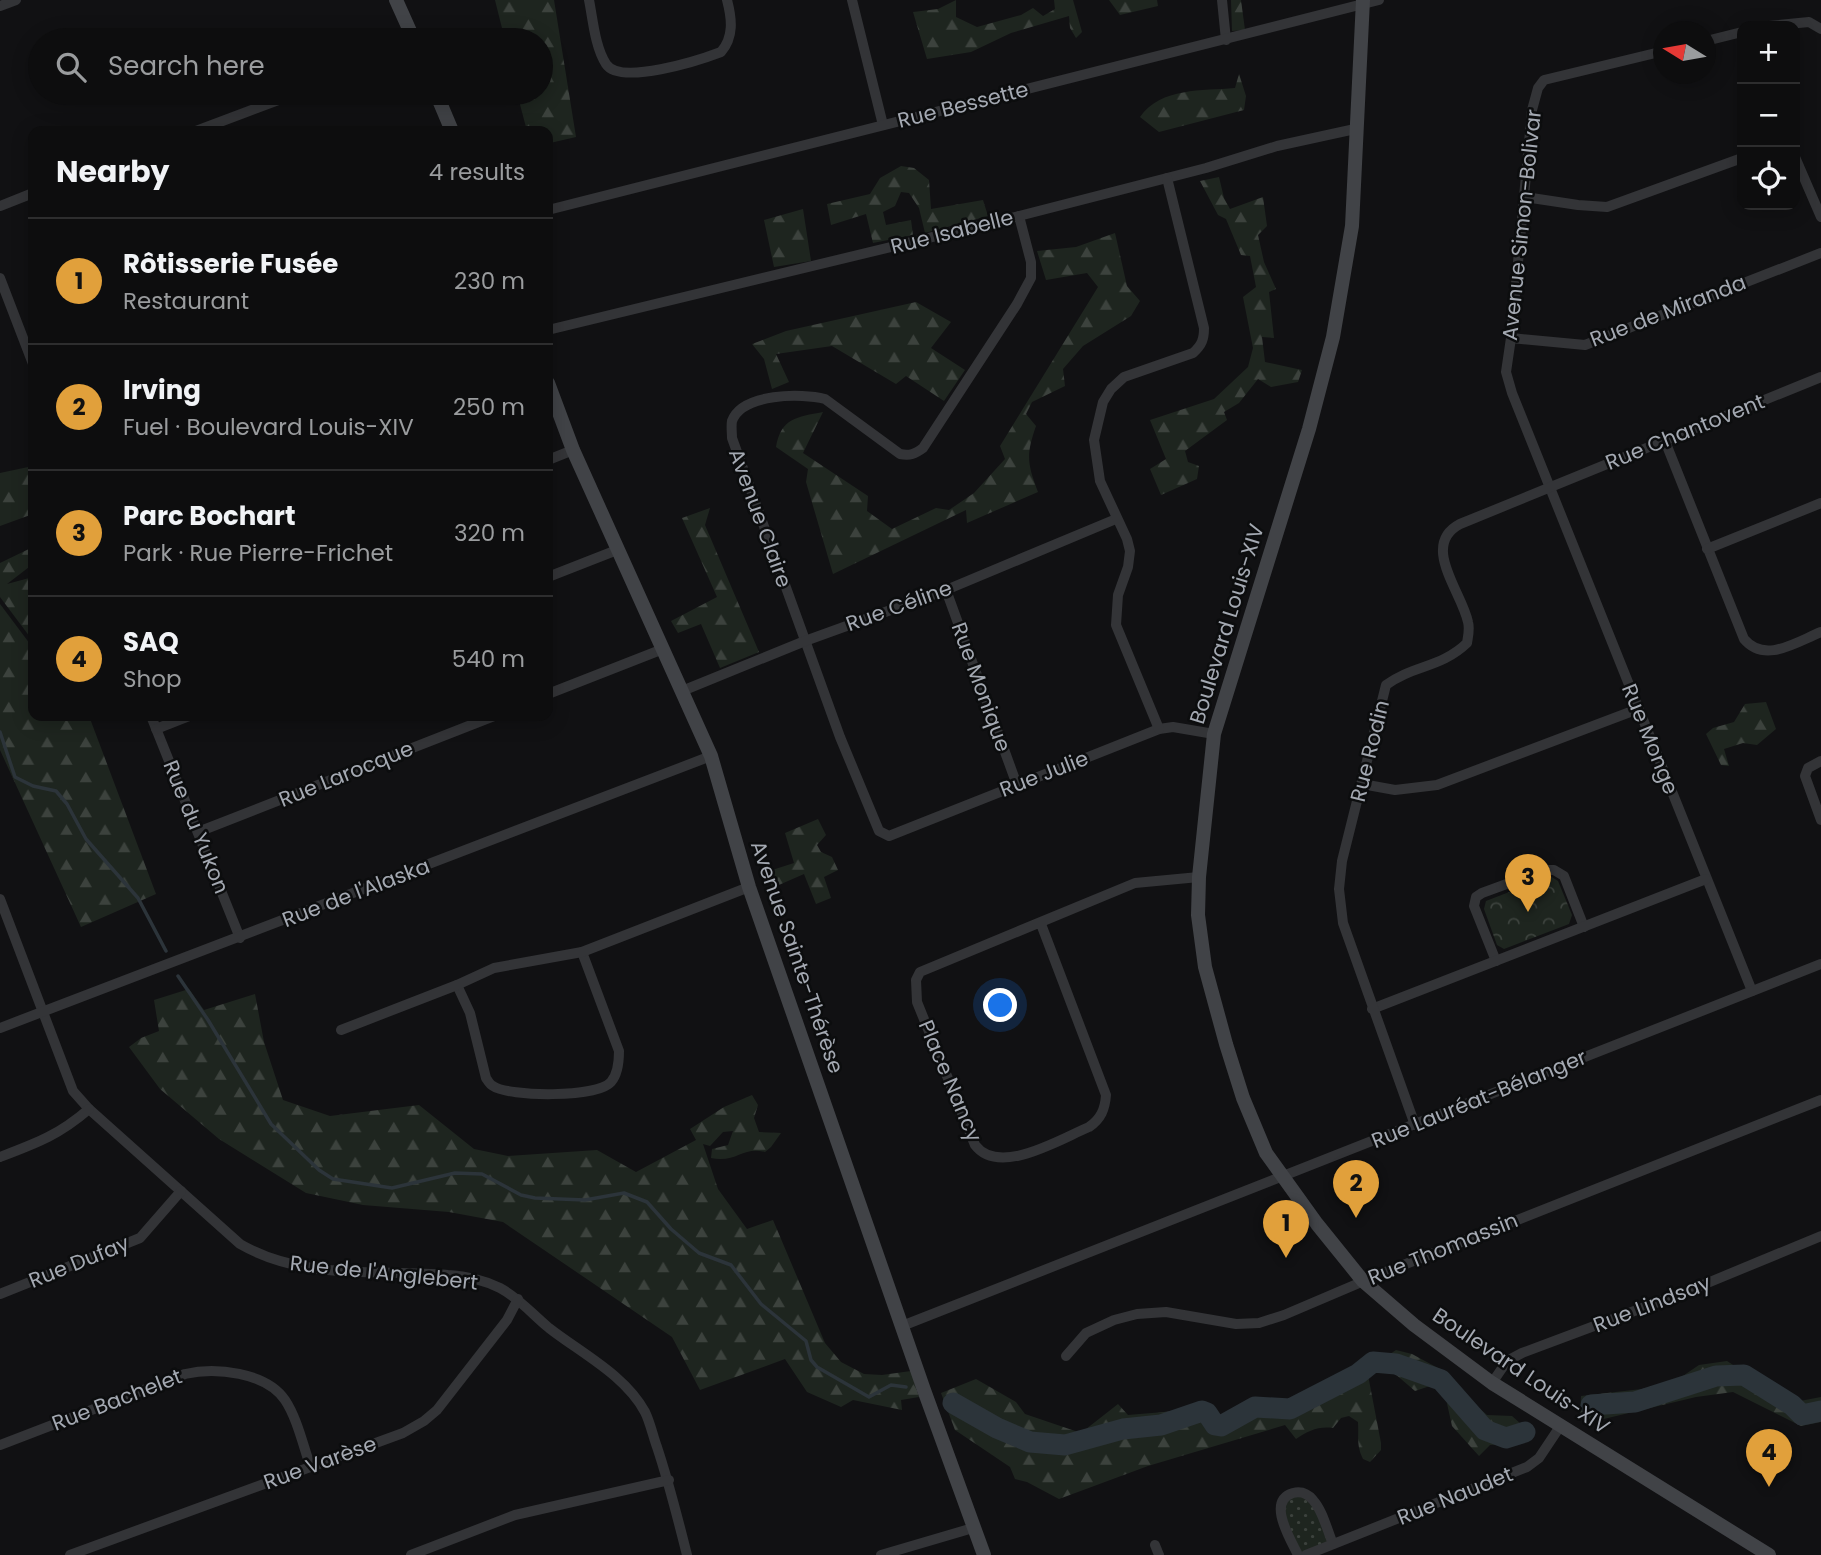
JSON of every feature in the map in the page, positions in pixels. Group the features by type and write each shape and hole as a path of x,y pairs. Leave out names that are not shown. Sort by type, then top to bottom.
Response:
{"main road":[{"path":"396,0 409,28"},
{"name":"Boulevard Louis-XIV","path":"1363,2 1352,226 1333,337 1309,429 1214,734 1199,877 1198,915 1205,967 1243,1098 1266,1153 1317,1224 1363,1281 1414,1325 1492,1383 1769,1555"},
{"path":"441,105 450,126"},
{"name":"Avenue Sainte-Thérèse","path":"553,396 573,450 711,756 749,887 984,1555"}],"street":[{"path":"0,6 16,0"},
{"path":"589,0 601,53 607,66 614,72 635,74 721,52 728,44 731,32 727,0"},
{"path":"852,0 883,125"},
{"path":"1222,0 1226,40"},
{"name":"Rue Bessette","path":"553,209 1379,0"},
{"path":"1800,23 1809,22 1821,29"},
{"path":"1716,38 1737,33"},
{"name":"Avenue Simon-Bolivar","path":"1550,488 1506,372 1532,110 1538,88 1544,80 1653,54"},
{"path":"209,126 265,105"},
{"name":"Rue Isabelle","path":"553,329 1019,216 1278,146 1355,130"},
{"path":"1525,197 1606,207 1737,160"},
{"path":"1800,169 1821,217"},
{"path":"1159,729 1116,625 1118,595 1128,568 1130,551 1100,481 1094,440 1103,402 1111,389 1124,377 1193,353 1200,347 1203,339 1204,328 1167,178"},
{"path":"0,206 28,195"},
{"name":"Avenue Claire","path":"878,831 805,641 732,438 732,422 737,412 760,401 791,395 815,396 825,399 900,454 909,455 923,448 1010,315 1031,278 1031,262 1019,216"},
{"name":"Rue de Miranda","path":"1511,338 1585,345 1821,253"},
{"path":"0,278 28,351"},
{"name":"Rue Chantovent","path":"1550,488 1821,377"},
{"path":"1665,441 1744,639 1750,646 1763,652 1773,652 1821,632"},
{"path":"553,458 573,450"},
{"name":"Rue Monge","path":"1550,488 1752,991"},
{"name":"Rue Rodin","path":"1415,1125 1343,923 1339,889 1342,861 1386,685 1403,675 1452,657 1467,643 1468,621 1443,560 1445,537 1451,529 1460,524 1550,488"},
{"path":"1707,549 1821,503"},
{"name":"Rue Céline","path":"681,691 805,641 946,590 1116,519"},
{"path":"553,575 617,550"},
{"name":"Rue Monique","path":"946,590 1017,785"},
{"path":"553,692 663,649"},
{"path":"1362,784 1395,790 1437,785 1638,709"},
{"name":"Rue du Yukon","path":"153,721 240,938"},
{"path":"156,729 176,721"},
{"name":"Rue Larocque","path":"198,832 481,721"},
{"name":"Rue Julie","path":"878,831 889,836 1159,729 1173,727 1214,734"},
{"name":"Rue de l'Alaska","path":"0,1028 711,756"},
{"path":"1821,761 1808,768 1805,776 1821,820"},
{"path":"1496,961 1474,906 1476,897 1482,893 1545,870 1554,870 1564,876 1584,926"},
{"name":"Place Nancy","path":"1041,923 1106,1095 1105,1105 1098,1121 1089,1127 1014,1158 989,1157 981,1153 975,1145 917,1002 916,980 920,972 1135,883 1199,877"},
{"path":"1372,1009 1706,879"},
{"path":"341,1030 494,968 582,952 749,887"},
{"name":"Rue de l'Anglebert","path":"0,899 73,1091 89,1109 240,1244 261,1256 318,1270 469,1277 498,1287 518,1299 548,1327 621,1382 646,1413 669,1480 687,1555"},
{"path":"457,985 470,1013 486,1078 491,1086 538,1094 598,1091 610,1084 619,1062 619,1051 582,952"},
{"name":"Rue Lauréat-Bélanger","path":"902,1326 1821,964"},
{"name":"Rue Thomassin","path":"1066,1356 1086,1333 1114,1320 1137,1314 1166,1312 1236,1324 1259,1323 1284,1315 1363,1281 1821,1100"},
{"path":"0,1157 49,1139 89,1109"},
{"name":"Rue Dufay","path":"0,1294 140,1238 181,1191"},
{"name":"Rue Lindsay","path":"1492,1383 1507,1362 1522,1353 1693,1289 1821,1236"},
{"name":"Rue Varèse","path":"70,1555 403,1433 424,1421 437,1410 507,1320 518,1299"},
{"name":"Rue Bachelet","path":"0,1445 185,1374 215,1370 254,1379 278,1390 287,1402 310,1465"},
{"name":"Rue Naudet","path":"1306,1555 1527,1467 1539,1458 1561,1426"},
{"path":"411,1555 515,1515 669,1480"},
{"path":"1298,1555 1280,1510 1284,1500 1293,1493 1304,1493 1312,1498 1333,1544"},
{"path":"881,1555 973,1528"}],"green space":[{"path":"495,0 554,0 576,137 553,142 553,126 526,126 520,105 553,105 553,28 502,28"},
{"path":"956,0 956,17 977,27 1021,15 1033,8 1043,16 1055,9 1054,0 1073,0 1082,32 1076,38 1070,28 1069,16 1011,33 971,52 927,59 913,12 938,9"},
{"path":"1109,0 1157,0 1158,6 1120,15"},
{"path":"1231,0 1241,0 1245,30 1232,31"},
{"path":"1239,74 1246,96 1244,110 1159,132 1140,117 1149,107 1171,95 1235,88"},
{"path":"901,166 914,168 929,180 931,209 983,200 988,216 925,233 919,208 909,193 901,192 895,206 883,212 886,225 911,220 913,235 873,243 866,214 831,225 827,204 870,194 880,178"},
{"path":"1219,177 1230,209 1263,197 1267,226 1258,235 1264,262 1276,289 1269,292 1274,338 1262,337 1265,362 1302,370 1298,382 1271,387 1258,379 1239,403 1224,412 1227,420 1185,451 1188,462 1199,466 1197,479 1161,495 1150,469 1166,459 1150,420 1214,399 1248,367 1253,348 1243,297 1256,287 1250,256 1241,255 1226,219 1218,215 1200,181"},
{"path":"803,209 811,261 774,267 764,220"},
{"path":"1115,233 1127,286 1140,301 1131,316 1083,346 1063,369 1065,386 1032,402 1026,414 1036,426 1029,459 1038,492 967,523 966,510 833,574 806,482 808,469 776,447 778,437 786,424 823,412 803,453 868,496 867,511 892,529 936,508 949,510 974,493 1005,459 1000,446 1098,287 1087,273 1046,280 1037,251 1076,247"},
{"path":"916,302 951,322 931,348 965,370 944,401 906,376 896,384 832,346 776,354 789,382 772,389 764,359 752,344 786,331"},
{"path":"28,467 28,516 0,526 0,473"},
{"path":"710,508 705,525 759,652 720,668 701,624 678,633 671,621 717,597 682,518"},
{"path":"28,549 28,568 7,584 28,578 28,634 0,597 0,563"},
{"path":"0,604 28,641 28,721 91,721 156,894 81,927 0,750"},
{"path":"1766,702 1776,729 1757,745 1743,743 1724,749 1729,766 1721,765 1706,734 1713,728 1734,722 1745,704"},
{"path":"818,819 826,835 817,845 821,852 832,857 838,870 824,877 831,898 816,904 804,874 772,888 766,872 794,863 785,833"},
{"path":"1550,876 1558,881 1572,915 1569,924 1504,949 1497,945 1484,909 1486,901"},
{"path":"189,989 204,1010 255,994 264,1042 283,1100 330,1116 419,1105 474,1149 508,1156 597,1150 636,1172 696,1140 690,1129 724,1107 752,1095 758,1105 754,1118 759,1132 781,1133 765,1152 751,1151 720,1159 711,1158 712,1149 728,1145 733,1131 723,1132 710,1146 703,1144 718,1189 747,1229 773,1220 825,1343 841,1362 864,1374 882,1375 911,1371 919,1397 901,1400 902,1410 853,1400 841,1407 807,1392 785,1359 700,1390 672,1337 503,1222 449,1212 363,1205 306,1193 219,1139 160,1089 129,1047 141,1038 159,1031 154,1000"},
{"path":"1396,1350 1412,1354 1449,1374 1433,1385 1415,1391 1380,1361"},
{"path":"1727,1361 1782,1388 1800,1401 1821,1397 1821,1422 1801,1426 1733,1392 1696,1397 1591,1422 1580,1418 1581,1396 1668,1386 1699,1365"},
{"path":"1358,1374 1368,1375 1381,1443 1381,1450 1370,1462 1363,1459 1359,1449 1358,1422 1349,1416 1341,1418 1333,1428 1313,1430 1296,1439 1285,1425 1148,1466 1059,1499 1027,1482 1015,1479 1010,1467 955,1430 941,1393 976,1379 1016,1402 1025,1414 1081,1433 1118,1404 1128,1415 1200,1409 1227,1419 1254,1401 1295,1399"},
{"path":"1457,1388 1487,1415 1512,1416 1531,1433 1520,1443 1490,1445 1479,1456 1452,1426 1446,1399"},
{"path":"1293,1493 1312,1498 1333,1544 1298,1555 1283,1522 1284,1500"}],"waterway":[{"path":"0,732 15,777 33,786 56,791 67,804 86,839 138,898 166,951"},
{"path":"178,976 271,1124 319,1170 333,1179 392,1188 455,1173 482,1174 521,1195 535,1198 585,1200 624,1193 647,1202 671,1229 699,1253 731,1265 761,1304 806,1341 811,1360 817,1367 869,1397 891,1385 906,1387"},
{"path":"953,1403 997,1428 1030,1442 1065,1445 1123,1429 1161,1425 1202,1411 1207,1413 1215,1425 1221,1426 1255,1407 1290,1409 1358,1374 1373,1362 1396,1364 1441,1380 1485,1430 1506,1438 1525,1432"},
{"path":"1591,1405 1635,1402 1716,1376 1744,1375 1792,1405 1802,1415 1821,1411"}],"place":[{"name":"Parc Bochart","path":"1528,912"},
{"name":"Irving","path":"1356,1218"},
{"name":"Rôtisserie Fusée","path":"1286,1258"},
{"name":"SAQ","path":"1769,1487"}]}
